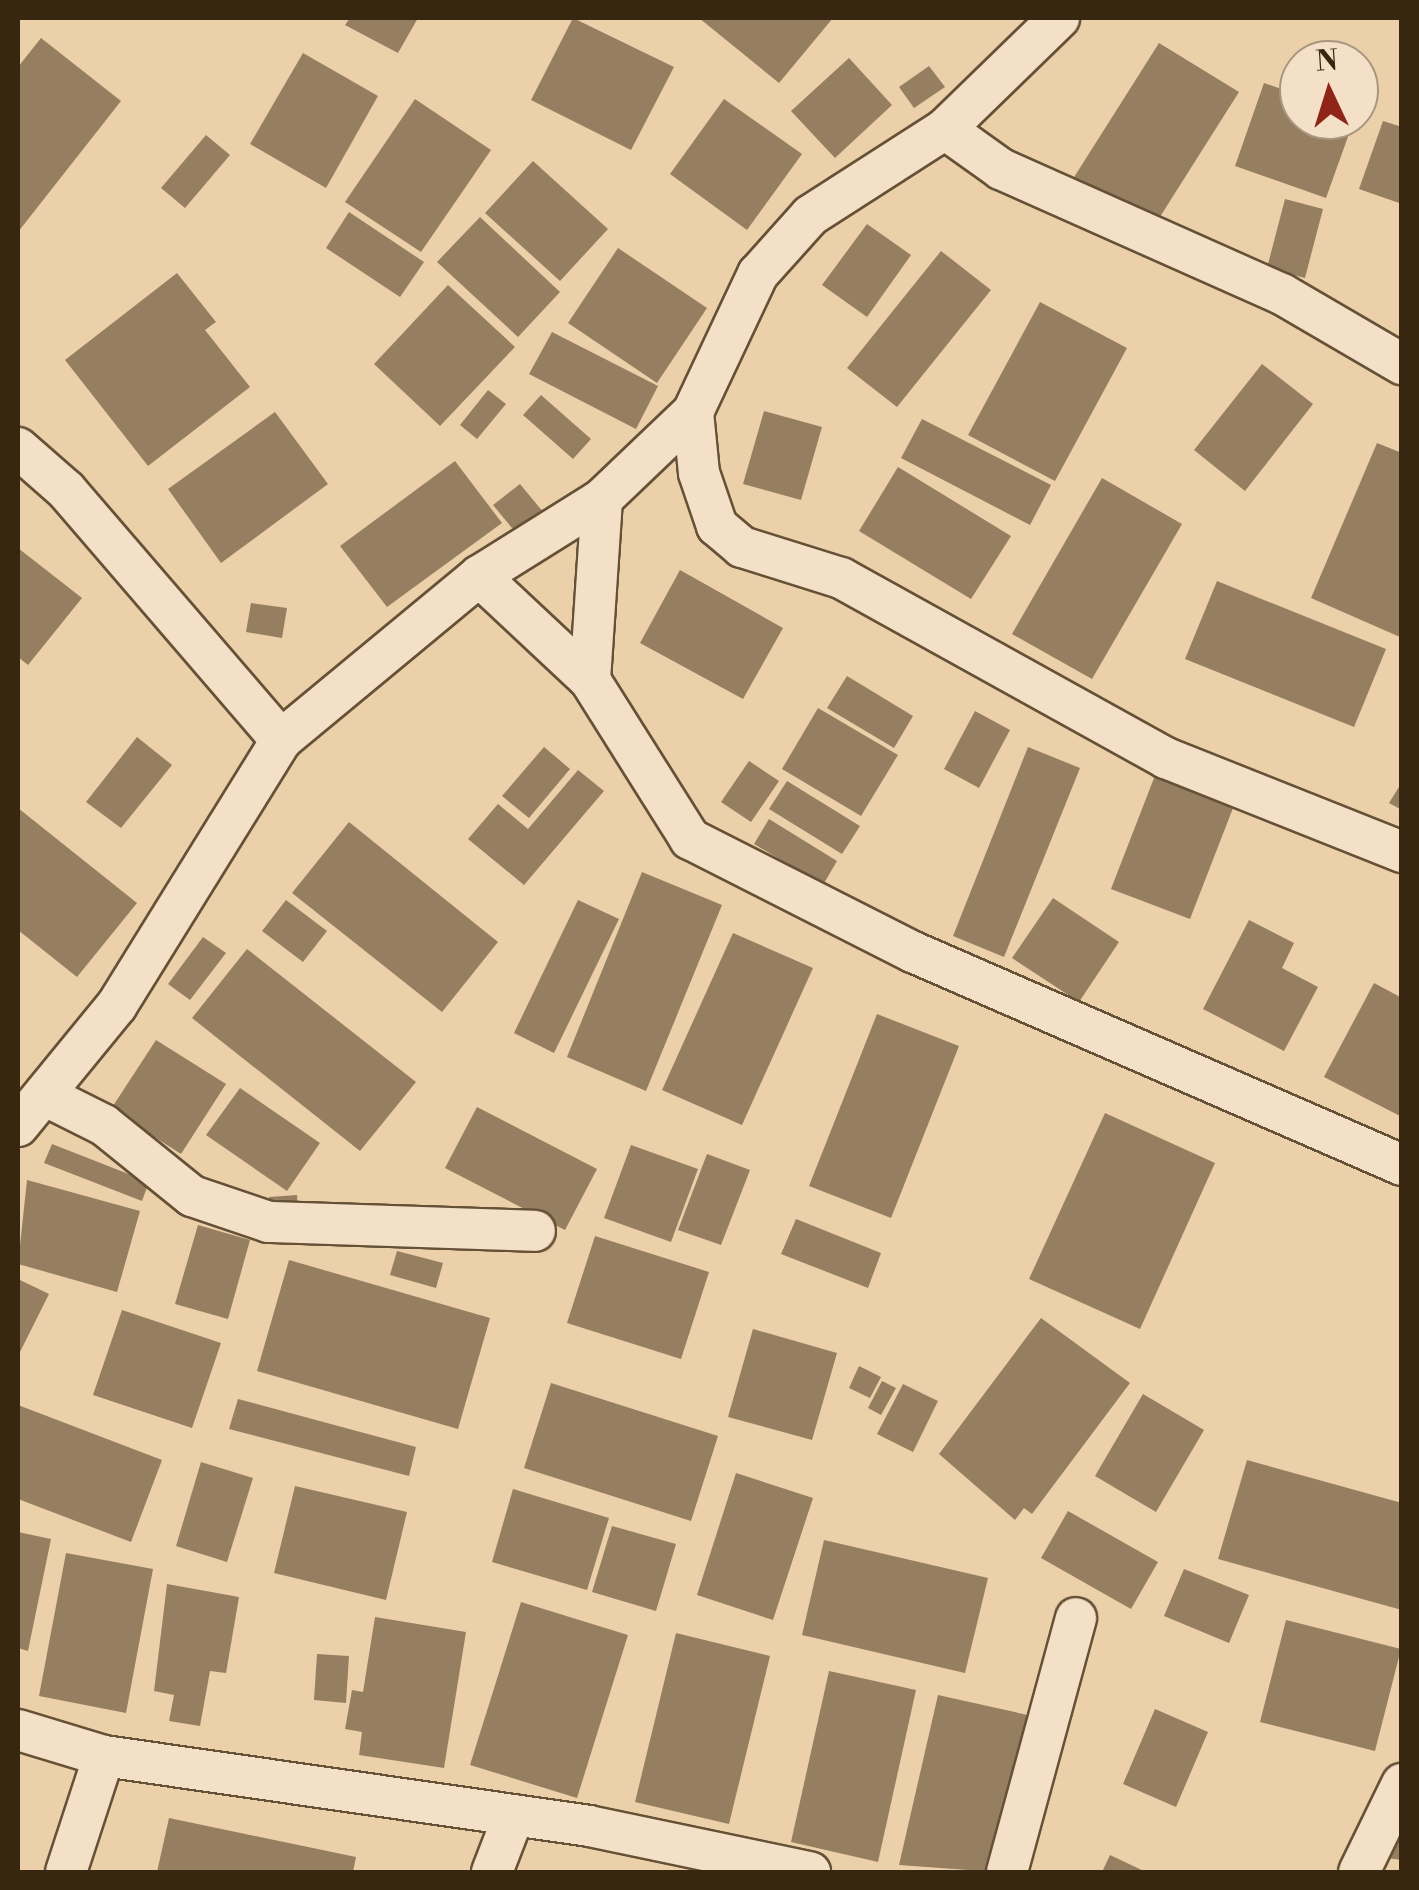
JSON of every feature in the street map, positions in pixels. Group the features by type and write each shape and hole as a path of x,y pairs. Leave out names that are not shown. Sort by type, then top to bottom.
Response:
{"street":[{"path":"18,1126 202,879 282,740 479,576 602,499 694,412 758,274 811,216 945,129 1059,18"},
{"path":"945,129 1001,170 1282,294 1402,364"},
{"path":"694,412 698,472 717,526 742,547 841,578 1166,758 1402,852"},
{"path":"18,448 66,490 282,740"},
{"path":"590,680 602,499"},
{"path":"479,576 590,680 690,839 913,952 1220,1078 1402,1165"},
{"path":"44,1094 104,1125 192,1196 269,1222 536,1231"},
{"path":"1006,1872 1076,1618"},
{"path":"18,1730 104,1756 514,1814 810,1872"},
{"path":"66,1872 104,1756"},
{"path":"1359,1872 1402,1784"},
{"path":"492,1872 514,1814"}],"building":[{"path":"350,18 418,18 398,53 345,25"},
{"path":"573,18 674,67 631,150 531,100"},
{"path":"699,18 833,18 779,83"},
{"path":"41,38 121,101 18,232 18,67"},
{"path":"1159,43 1239,92 1151,231 1071,182"},
{"path":"303,53 378,96 326,188 250,144"},
{"path":"849,58 892,105 835,158 791,111"},
{"path":"929,66 945,87 914,108 899,87"},
{"path":"1264,83 1279,88 1279,140 1347,140 1326,198 1235,166"},
{"path":"415,99 491,150 421,252 345,202"},
{"path":"724,99 802,154 747,230 670,174"},
{"path":"1383,121 1402,127 1402,204 1359,189"},
{"path":"206,135 230,155 185,208 161,188"},
{"path":"533,161 608,229 560,281 485,213"},
{"path":"1285,199 1323,209 1305,278 1267,268"},
{"path":"349,212 424,262 400,297 326,248"},
{"path":"480,217 560,292 518,337 437,262"},
{"path":"867,224 911,255 867,317 822,285"},
{"path":"618,248 707,308 657,383 568,323"},
{"path":"941,251 991,290 897,407 847,368"},
{"path":"177,273 216,322 205,330 250,387 148,466 65,360"},
{"path":"448,285 515,347 440,426 374,364"},
{"path":"1040,302 1127,348 1055,481 968,435"},
{"path":"552,332 658,386 636,429 529,374"},
{"path":"1262,364 1313,404 1245,491 1194,450"},
{"path":"488,390 506,404 477,439 460,425"},
{"path":"541,395 591,439 573,459 523,415"},
{"path":"764,411 822,427 801,500 743,484"},
{"path":"275,412 328,484 221,563 168,489"},
{"path":"922,419 1051,485 1030,525 901,458"},
{"path":"1377,443 1402,453 1400,637 1311,598"},
{"path":"455,461 502,523 387,607 340,546"},
{"path":"898,467 1011,536 971,599 859,531"},
{"path":"1102,478 1182,524 1092,679 1012,634"},
{"path":"520,484 544,513 517,534 493,505"},
{"path":"18,548 82,598 28,665 18,657"},
{"path":"680,570 783,628 743,699 640,643"},
{"path":"1217,581 1386,649 1354,727 1185,659"},
{"path":"251,603 287,608 282,638 246,632"},
{"path":"847,676 913,716 894,748 827,708"},
{"path":"818,708 898,755 861,816 782,769"},
{"path":"975,711 1010,730 979,788 944,769"},
{"path":"137,737 172,765 121,828 86,802"},
{"path":"544,747 570,769 529,818 502,796"},
{"path":"1028,747 1080,768 1004,957 953,936"},
{"path":"1161,760 1240,790 1190,919 1111,889"},
{"path":"749,761 779,781 751,822 721,802"},
{"path":"578,770 604,791 524,885 468,839 498,804 528,829"},
{"path":"787,781 860,826 842,854 769,809"},
{"path":"1402,782 1402,810 1389,803"},
{"path":"18,808 137,903 77,977 18,930"},
{"path":"769,819 837,861 823,885 754,844"},
{"path":"349,822 498,942 442,1012 292,893"},
{"path":"642,872 722,905 646,1091 567,1057"},
{"path":"1053,898 1119,942 1079,1002 1012,958"},
{"path":"286,900 327,931 303,962 262,931"},
{"path":"578,900 619,919 554,1053 514,1033"},
{"path":"1249,920 1294,943 1282,968 1318,987 1284,1051 1203,1009"},
{"path":"733,933 813,968 742,1125 662,1090"},
{"path":"203,937 226,953 190,1000 168,984"},
{"path":"247,949 416,1082 360,1151 192,1018"},
{"path":"1374,983 1402,998 1402,1117 1324,1077"},
{"path":"877,1014 959,1046 891,1218 809,1186"},
{"path":"156,1040 226,1084 181,1154 111,1109"},
{"path":"240,1088 320,1143 287,1191 206,1135"},
{"path":"477,1107 597,1169 565,1230 445,1168"},
{"path":"1105,1113 1215,1163 1140,1329 1029,1279"},
{"path":"52,1144 149,1182 142,1201 44,1163"},
{"path":"631,1145 698,1169 671,1242 604,1218"},
{"path":"707,1154 750,1170 721,1245 678,1230"},
{"path":"27,1180 140,1211 117,1292 18,1264"},
{"path":"297,1195 298,1214 271,1216 269,1197"},
{"path":"796,1219 881,1253 868,1288 781,1254"},
{"path":"198,1225 250,1240 228,1319 175,1304"},
{"path":"595,1236 709,1272 681,1359 567,1323"},
{"path":"397,1251 443,1263 436,1288 390,1275"},
{"path":"289,1260 490,1318 458,1429 257,1371"},
{"path":"18,1279 49,1294 18,1356"},
{"path":"122,1310 221,1343 192,1428 93,1395"},
{"path":"1041,1318 1130,1383 1032,1514 1024,1508 1015,1520 939,1454"},
{"path":"753,1329 837,1353 812,1440 728,1417"},
{"path":"859,1366 881,1377 870,1398 849,1388"},
{"path":"882,1381 896,1388 881,1415 868,1408"},
{"path":"551,1383 718,1436 691,1521 524,1468"},
{"path":"903,1384 938,1401 913,1452 877,1434"},
{"path":"1143,1394 1204,1430 1156,1512 1095,1476"},
{"path":"238,1399 416,1447 409,1476 229,1429"},
{"path":"18,1405 162,1460 131,1542 18,1499"},
{"path":"1247,1460 1402,1503 1402,1610 1218,1559"},
{"path":"201,1462 253,1478 227,1562 176,1546"},
{"path":"736,1473 813,1498 773,1620 697,1595"},
{"path":"295,1486 407,1512 386,1600 274,1573"},
{"path":"513,1489 609,1518 587,1590 492,1562"},
{"path":"1068,1511 1158,1562 1131,1609 1041,1558"},
{"path":"612,1526 676,1544 656,1611 592,1592"},
{"path":"18,1532 51,1539 28,1651 18,1648"},
{"path":"824,1540 988,1578 965,1673 802,1635"},
{"path":"66,1553 153,1569 126,1713 39,1696"},
{"path":"1184,1569 1249,1595 1229,1643 1164,1616"},
{"path":"167,1584 239,1597 226,1673 210,1671 200,1726 169,1721 174,1695 154,1691"},
{"path":"521,1602 628,1635 577,1798 470,1765"},
{"path":"375,1617 466,1632 444,1768 359,1755 362,1732 345,1729 352,1690 363,1692"},
{"path":"1286,1620 1401,1649 1375,1751 1260,1722"},
{"path":"676,1633 770,1656 729,1824 635,1802"},
{"path":"317,1654 349,1656 346,1703 314,1700"},
{"path":"829,1671 916,1690 878,1862 791,1842"},
{"path":"938,1695 1032,1716 996,1872 899,1865"},
{"path":"1155,1709 1208,1732 1176,1807 1123,1784"},
{"path":"1402,1811 1402,1860 1387,1858"},
{"path":"169,1818 356,1857 353,1872 157,1872"},
{"path":"1110,1855 1146,1872 1102,1872"}]}
